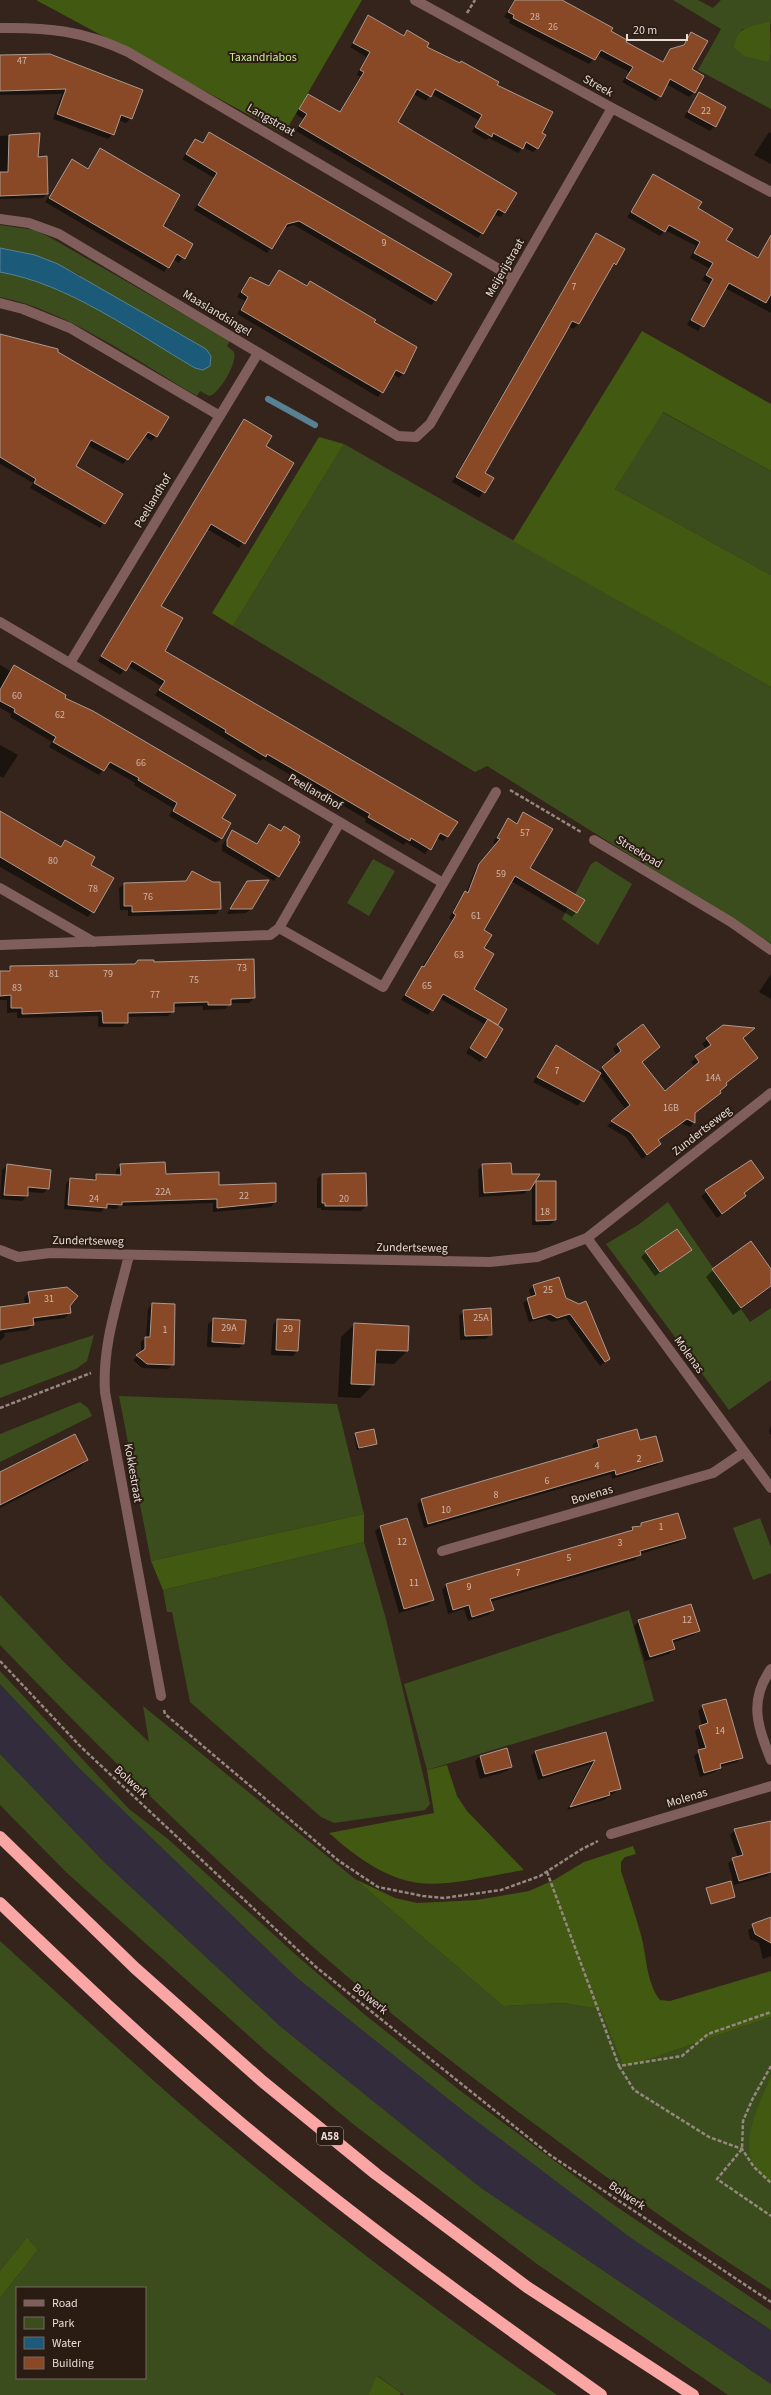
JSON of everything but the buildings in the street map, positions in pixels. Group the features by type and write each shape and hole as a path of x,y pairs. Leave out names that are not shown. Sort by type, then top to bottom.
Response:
{"highway":[{"name":"A58","path":"0,1837 135,1968 262,2081 376,2174 527,2287 692,2395"},
{"path":"0,1902 104,2003 242,2124 357,2217 601,2395"}],"street":[{"name":"Streek","path":"415,0 612,108 771,192"},
{"name":"Langstraat","path":"0,28 66,30 90,36 128,52 514,278"},
{"name":"Meijerijstraat","path":"416,437 430,424 612,108"},
{"name":"Maaslandsingel","path":"0,219 29,223 58,234 398,436 416,437"},
{"path":"0,303 23,309 70,328 220,416"},
{"name":"Peellandhof","path":"70,663 258,353"},
{"name":"Peellandhof","path":"0,622 443,883"},
{"path":"0,945 260,937 270,935 279,928 383,987 496,792"},
{"name":"Peellandhof","path":"279,928 340,822"},
{"name":"Streekpad","path":"594,840 731,922 771,950"},
{"path":"0,888 94,942"},
{"name":"Zundertseweg","path":"0,1250 18,1257 50,1253 129,1256 490,1262 537,1257 587,1238 771,1093"},
{"name":"Molenas","path":"587,1238 771,1488"},
{"name":"Kokkestraat","path":"129,1256 107,1344 104,1368 105,1392 161,1696"},
{"name":"Bovenas","path":"442,1551 713,1473 744,1452"},
{"path":"771,1669 766,1676 757,1701 758,1726 771,1760"},
{"name":"Molenas","path":"611,1834 771,1786"}],"path":[{"path":"496,792 499,784 594,840"},
{"path":"0,1408 104,1368"},
{"name":"Bolwerk","path":"0,1661 80,1747 316,1967 550,2155 771,2302"},
{"path":"161,1696 165,1714 339,1861 378,1887 423,1896 444,1898 501,1890 547,1872 582,1849 611,1834"},
{"path":"547,1872 619,2066 634,2090 709,2137 742,2149"},
{"path":"619,2066 682,2056 708,2034 771,2012"},
{"path":"771,2066 753,2098 743,2121 742,2149 754,2167 771,2183"},
{"path":"742,2149 717,2179 771,2216"}],"shaded area":[{"path":"0,1684 79,1768 296,1977 740,2311 771,2330 771,2384 481,2188 281,2027 105,1863 0,1754"}],"green space":[{"name":"Taxandriabos","path":"36,0 362,0 284,134"},
{"path":"673,0 698,0 713,8 721,0 771,0 771,28 770,21 741,30 769,62 771,53 771,109 698,70 721,29"},
{"path":"770,21 771,53 769,62 744,56 734,47 739,34 746,28"},
{"path":"0,225 35,230 51,238 230,341 227,346 234,352 233,363 227,377 218,390 209,396 200,391 197,396 76,325 50,313 0,297 0,272 29,278 71,295 80,275 35,255 0,248"},
{"path":"642,331 771,404 771,471 663,412 615,489 771,575 771,687 513,541"},
{"path":"662,412 771,471 771,575 615,489"},
{"path":"319,437 344,444 233,626 212,613"},
{"path":"344,444 771,687 771,943 487,766 475,772 233,626"},
{"path":"373,859 395,871 369,916 347,903"},
{"path":"596,861 632,884 598,945 562,919 591,864"},
{"path":"668,1202 750,1322 771,1308 771,1380 729,1410 606,1244 638,1225"},
{"path":"94,1335 87,1361 76,1369 0,1398 0,1365"},
{"path":"119,1396 337,1404 364,1514 151,1561"},
{"path":"80,1402 88,1408 92,1416 0,1462 0,1434"},
{"path":"364,1514 364,1542 163,1590 151,1561"},
{"path":"760,1518 771,1547 771,1573 753,1580 733,1528"},
{"path":"364,1542 386,1619 430,1804 425,1810 334,1823 321,1817 190,1702 172,1612 167,1612 163,1590"},
{"path":"0,1595 66,1664 149,1742 143,1706 355,1879 503,2006 562,2003 600,2009 624,2068 771,2017 771,2075 767,2086 756,2169 771,2182 771,2290 715,2253 605,2176 484,2086 375,2000 277,1915 136,1783 0,1645"},
{"path":"629,1610 654,1701 427,1770 404,1684"},
{"path":"0,1671 129,1809 168,1839 364,2014 458,2089 611,2203 771,2311 771,2330 631,2238 466,2113 296,1977 79,1768 0,1684"},
{"path":"0,1754 105,1863 281,2027 481,2188 771,2384 771,2395 728,2395 537,2264 353,2124 268,2053 67,1873 0,1805"},
{"path":"447,1765 457,1796 467,1811 524,1870 456,1882 430,1884 418,1883 393,1876 370,1865 329,1833 434,1813 427,1770"},
{"path":"633,1846 636,1854 625,1857 621,1862 621,1871 641,1935 649,1977 655,1993 660,2000 670,2001 771,1971 771,2017 624,2068 600,2009 562,2003 503,2006 355,1879 395,1898 417,1903 477,1900 529,1891 554,1880 584,1862"},
{"path":"0,1941 128,2058 249,2162 379,2266 512,2364 557,2395 404,2395 378,2376 368,2395 0,2395 0,2298 38,2250 27,2237 0,2271"},
{"path":"771,2075 771,2182 757,2170 751,2159 749,2147 753,2122"},
{"path":"27,2237 38,2250 0,2298 0,2271"},
{"path":"377,2376 401,2393 400,2395 368,2395"}],"water":[{"path":"0,248 35,255 58,264 206,349 211,356 210,366 203,370 195,368 125,325 76,298 26,278 0,272"}],"waterway":[{"path":"268,399 315,425"}]}
